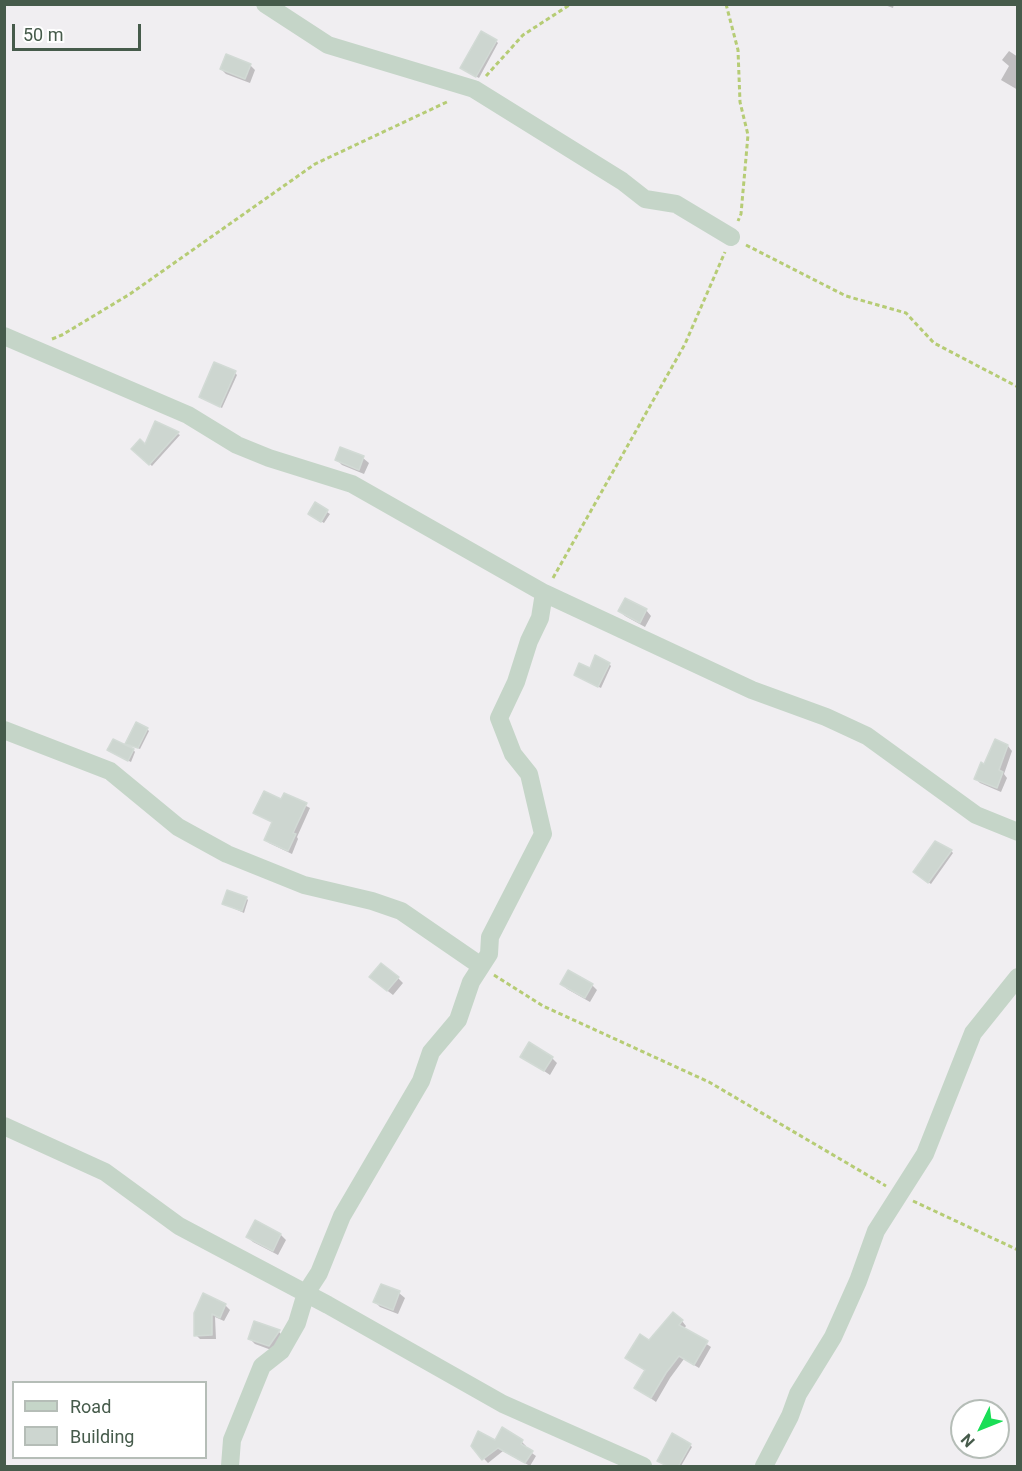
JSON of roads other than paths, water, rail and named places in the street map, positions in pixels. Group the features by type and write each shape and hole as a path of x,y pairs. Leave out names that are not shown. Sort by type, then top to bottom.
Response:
{"street":[{"path":"265,4 328,45 474,89 622,180 645,199 676,204 731,237"},
{"path":"4,336 188,415 237,445 269,458 352,484 544,593 752,690 826,717 867,736 976,815 1017,832"},
{"path":"230,1467 232,1440 262,1366 280,1351 297,1323 306,1293 319,1273 354,1193 421,1081 431,1052 458,1020 471,982 489,954 490,937 543,834 529,774 513,754 499,718 516,682 529,641 540,618 544,593"},
{"path":"4,730 110,771 178,827 227,854 304,885 372,901 401,911 481,966"},
{"path":"764,1467 790,1416 798,1394 832,1337 858,1281 876,1231 925,1154 973,1033 1017,977"},
{"path":"4,1126 105,1172 179,1226 306,1293 503,1404 643,1467"}]}
